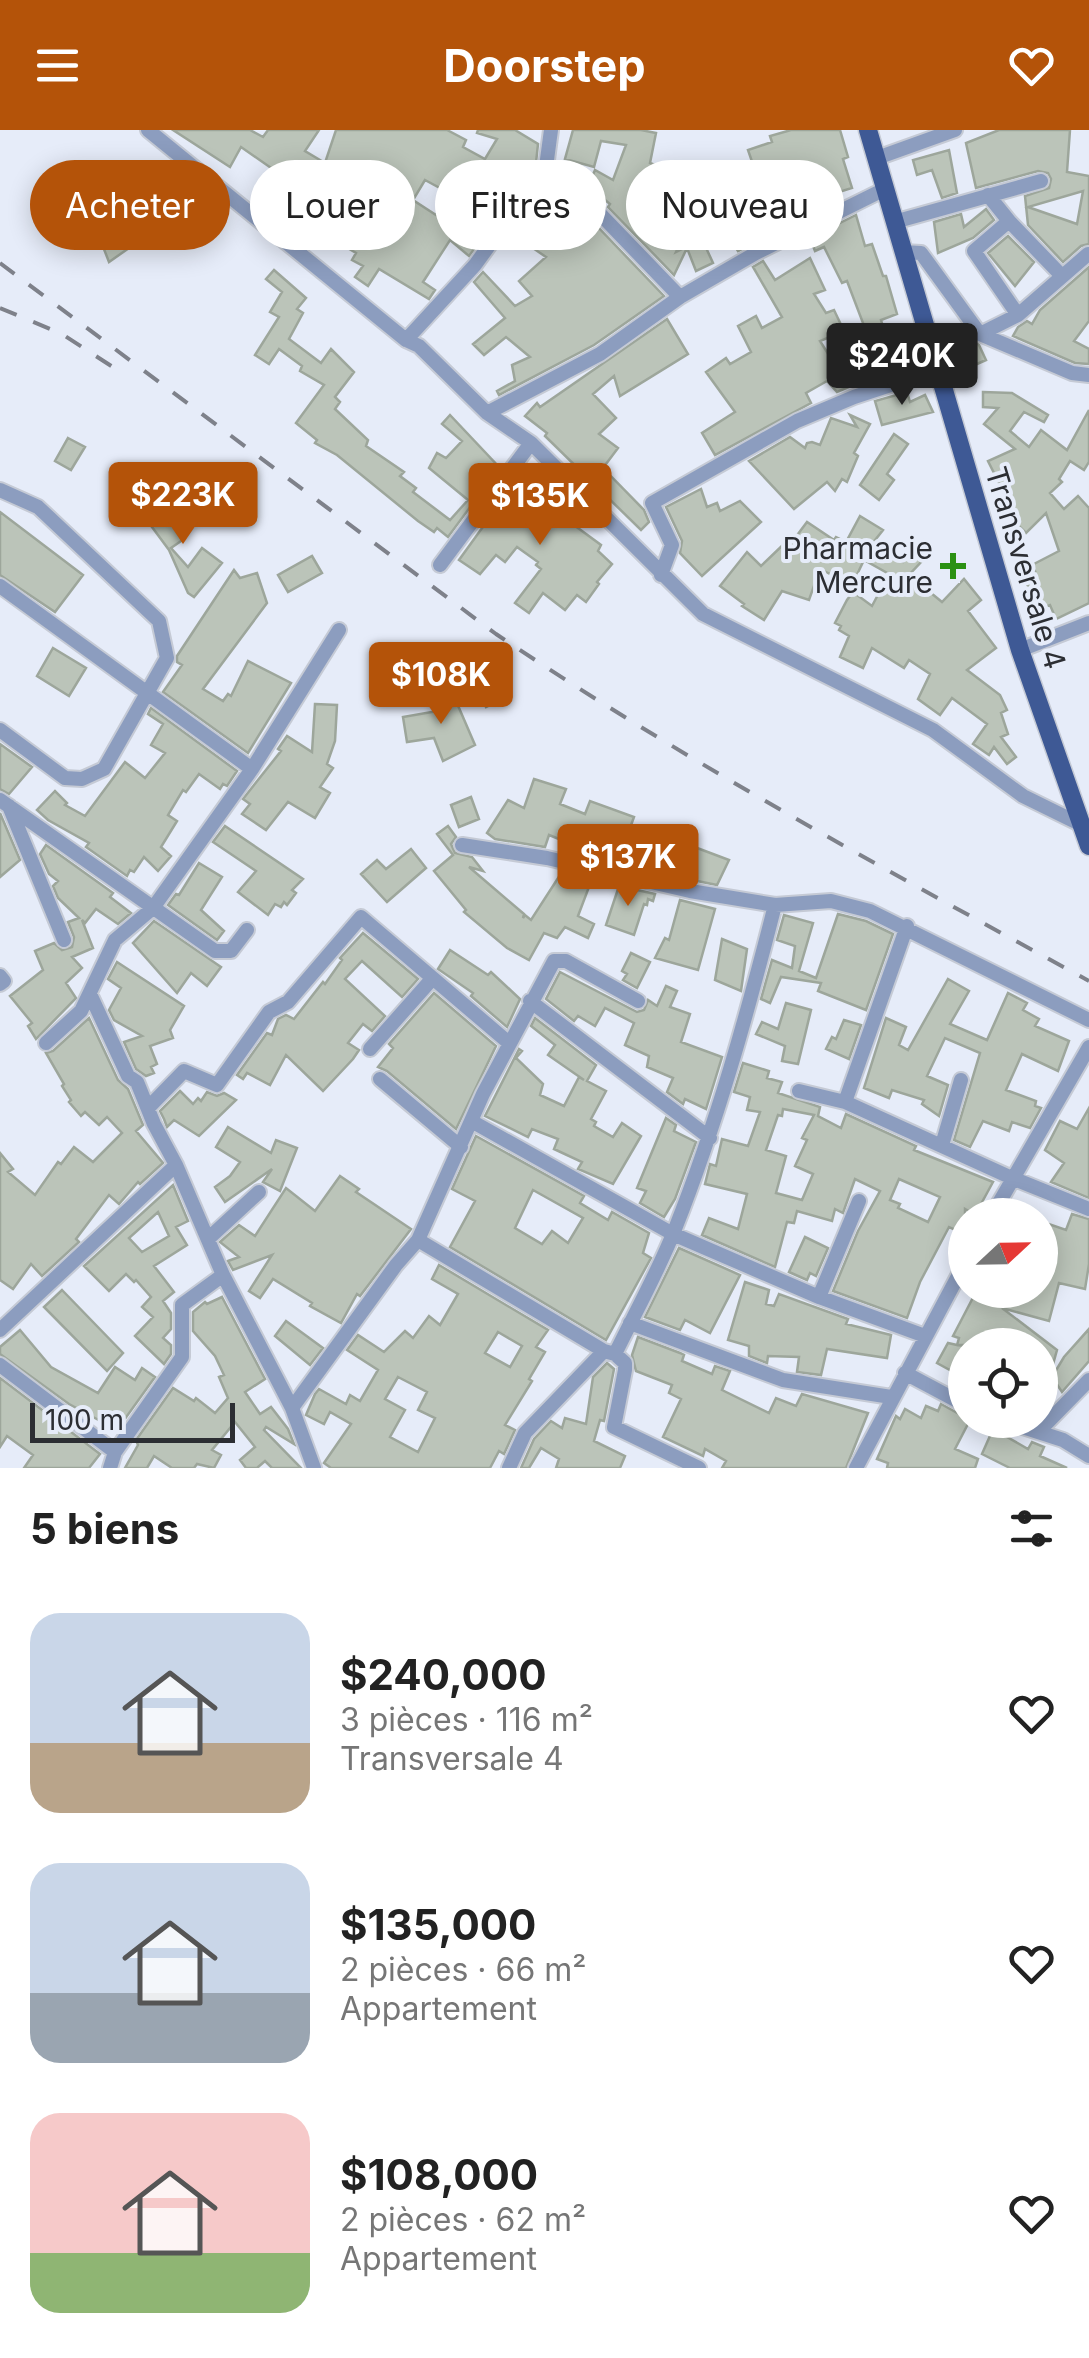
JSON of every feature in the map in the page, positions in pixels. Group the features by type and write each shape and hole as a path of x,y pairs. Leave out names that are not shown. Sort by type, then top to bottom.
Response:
{"main road":[{"name":"Transversale 4","path":"868,130 1020,650 1089,846"}],"street":[{"path":"547,160 551,130"},
{"path":"877,158 955,130"},
{"path":"156,133 418,346 487,413 531,443 703,614 933,730 1024,796 1085,827"},
{"path":"894,222 1042,181"},
{"path":"487,413 600,354 680,298 756,253 885,188"},
{"path":"988,195 1060,274"},
{"path":"606,220 680,298"},
{"path":"1009,221 974,252 1018,315"},
{"path":"406,340 486,250"},
{"path":"903,252 921,253 980,334 1072,373 1089,375"},
{"path":"980,334 1018,315 1060,274 1088,254"},
{"path":"661,575 672,545 652,504 796,421 854,396 936,370"},
{"path":"440,565 531,443"},
{"path":"0,490 38,506 159,621 167,658 104,768 82,780 64,778 0,730"},
{"path":"0,586 252,769"},
{"path":"1020,650 1089,623"},
{"path":"46,1043 82,1012 116,940 153,908 252,769 340,630"},
{"path":"4,802 215,952 231,952 247,930"},
{"path":"4,802 64,940"},
{"path":"462,845 547,858 775,905 831,901 870,910 1089,1020"},
{"path":"509,1468 525,1433 609,1353 630,1323 673,1234 710,1138 775,905"},
{"path":"148,1108 184,1070 217,1085 269,1012 288,1002 361,916 509,1043"},
{"path":"845,1102 907,926"},
{"path":"292,1408 418,1240 483,1094 554,961 558,959 638,1001"},
{"path":"0,976 4,981 0,984"},
{"path":"370,1049 432,979"},
{"path":"90,994 176,1165 222,1275 292,1408 314,1468"},
{"path":"530,1001 710,1138"},
{"path":"1001,1198 1089,1048"},
{"path":"380,1079 461,1148"},
{"path":"942,1145 961,1080"},
{"path":"799,1091 845,1102 1089,1209"},
{"path":"473,1122 673,1234 819,1297 925,1336"},
{"path":"3,1320 176,1165"},
{"path":"209,1238 259,1192"},
{"path":"819,1297 859,1201"},
{"path":"418,1240 625,1363 614,1427 699,1468"},
{"path":"0,1365 115,1462 182,1357 182,1304 222,1275"},
{"path":"856,1468 948,1294"},
{"path":"630,1323 783,1380 891,1398"},
{"path":"905,1373 948,1396"},
{"path":"1058,1412 1089,1380"},
{"path":"1057,1438 1085,1454 1070,1468"}],"building":[{"path":"173,130 250,130 263,137 268,130 319,130 305,151 320,160 260,160 241,147 230,167 230,160 219,160"},
{"path":"336,130 447,130 466,140 463,147 485,159 497,139 477,133 478,130 515,130 538,144 536,160 435,160 435,185 425,180 415,197 415,160 326,160"},
{"path":"573,130 656,133 651,160 626,160 626,226 608,207 606,176 613,180 626,145 601,141 596,160 565,159"},
{"path":"791,130 840,130 848,157 751,160 748,150 772,142 770,136"},
{"path":"999,130 1070,130 1067,172 1089,176 1089,244 1063,262 1028,225 1025,196 1049,188 1048,173 1038,171 976,188 966,143","holes":["1083,191 1077,224 1028,207"]},
{"path":"949,150 957,193 942,198 932,170 917,175 913,160"},
{"path":"844,162 852,188 844,191"},
{"path":"415,201 435,214 435,250 444,250 423,282 435,290 429,299 379,269 368,286 355,277 363,266 352,260 356,253 351,250 415,250"},
{"path":"986,209 994,220 973,238 938,253 934,222 961,214 964,227"},
{"path":"856,215 865,246 872,244 886,276 897,314 881,320 890,349 894,348 901,367 868,381 858,336 853,338 850,328 863,323 847,281 842,283 826,250 844,250 844,221"},
{"path":"606,235 664,296 594,345 499,395 497,391 515,381 512,365 530,357 506,337 484,355 473,344 505,318 474,282 483,272 515,306 532,296 519,281 546,257 536,250 606,250"},
{"path":"1008,236 1034,262 1015,286 988,253"},
{"path":"104,250 126,250 109,262"},
{"path":"650,250 686,250 674,275"},
{"path":"688,250 707,250 713,263 696,271"},
{"path":"810,258 825,290 814,294 826,313 834,310 844,331 820,341 849,387 837,392 827,381 806,393 811,403 715,455 702,433 735,412 706,372 726,358 730,364 751,352 738,326 756,316 762,328 782,317 753,267 763,261 775,280"},
{"path":"1089,267 1089,321 1074,341 1089,349 1089,364 1075,363 1013,336 1027,321 1032,324 1040,310"},
{"path":"274,270 306,298 297,309 303,313 289,339 321,363 331,349 354,372 335,397 340,402 335,409 368,440 366,446 404,472 400,476 416,488 413,492 450,520 468,500 429,468 437,453 446,458 462,441 442,424 450,415 499,467 478,488 482,491 448,537 418,521 337,455 315,443 317,440 296,423 324,385 300,371 302,366 279,349 269,364 255,355 279,317 270,312 282,292 266,279"},
{"path":"667,319 688,354 620,396 614,376 593,394 616,418 599,434 618,448 603,468 644,510 649,522 641,530 545,436 547,433 525,416 537,403 540,407"},
{"path":"967,335 979,345 986,360 968,368 956,340"},
{"path":"907,392 910,402 925,395 933,412 882,425 875,401"},
{"path":"983,392 1012,393 1048,415 1044,422 1024,412 1010,431 1029,447 1041,430 1067,450 1089,410 1089,462 1084,470 1070,461 1059,479 1062,482 1050,493 1064,509 1078,496 1089,508 1089,603 1056,619 1050,605 1037,610 1023,574 1035,571 1032,565 1059,551 1046,513 1026,533 1014,521 988,461 1015,449 984,424 998,408 983,407"},
{"path":"850,415 870,424 854,453 858,456 847,482 842,479 835,491 827,482 794,509 749,461 790,437 805,448 812,442 820,445 831,418 857,427"},
{"path":"894,434 908,444 887,474 894,480 879,500 860,485"},
{"path":"68,438 85,447 71,470 55,461"},
{"path":"519,477 554,506 552,509 601,545 598,551 612,564 586,602 577,595 565,610 543,593 529,613 515,603 541,569 536,565 538,562 517,547 505,562 496,555 480,574 459,560"},
{"path":"701,489 707,507 717,503 720,511 740,501 761,522 702,576 680,553 682,541 666,507"},
{"path":"177,492 186,502 169,516 184,539 171,548 188,567 202,548 222,563 194,597 188,593 169,550 146,519"},
{"path":"0,512 83,575 55,612 0,575"},
{"path":"860,516 883,530 872,544 903,562 912,552 922,561 909,575 942,602 964,579 981,600 968,611 996,648 967,670 1000,695 1007,710 1001,713 1008,734 1001,737 1016,757 1007,764 994,747 989,755 973,744 987,724 952,698 940,715 918,699 930,674 909,660 904,668 872,648 863,668 840,657 849,636 835,623 847,600 853,592 872,606 889,574 864,560 852,585 820,569 809,600 782,591 764,620 720,586 747,552 761,566 785,543 789,546 807,522 834,540 836,537 846,542"},
{"path":"312,556 322,573 288,592 278,575"},
{"path":"234,570 240,578 257,573 267,603 203,689 223,701 228,694 231,696 248,661 291,683 248,753 163,692 182,665 177,656"},
{"path":"53,648 86,668 69,696 37,676"},
{"path":"488,672 504,698 486,707 471,677"},
{"path":"453,694 475,745 443,761 434,738 407,742 403,717 449,709 415,702"},
{"path":"315,704 337,705 335,741 327,764 333,768 320,787 330,793 315,818 288,802 266,830 242,814 250,804 243,799 281,751 278,749 287,736 312,752"},
{"path":"151,708 237,771 227,786 223,784 220,789 199,774 186,792 183,790 168,815 177,821 161,847 171,856 158,871 144,857 127,876 86,847 89,843 37,810 55,791 65,805 85,816 125,762 145,778 165,753 151,745 163,724 148,714"},
{"path":"0,744 32,767 9,794 0,789"},
{"path":"534,779 566,789 560,804 585,814 590,801 634,817 630,828 650,838 652,831 729,860 717,885 653,872 659,856 626,839 617,863 571,853 574,845 549,835 545,847 495,839 487,833 508,800 524,808"},
{"path":"471,797 479,819 459,827 451,805"},
{"path":"0,813 20,860 0,877"},
{"path":"225,826 303,879 292,890 296,893 287,905 275,904 268,915 238,892 256,871 213,842"},
{"path":"448,826 456,837 451,844 455,853 472,857 483,871 469,867 524,914 523,918 525,915 531,920 562,872 592,879 578,916 594,924 588,938 565,927 557,938 544,933 529,960 507,948 464,912 434,871 453,855 437,834"},
{"path":"46,845 113,893 110,897 131,913 118,924 96,909 85,923 82,920 93,948 72,957 82,968 66,983 76,998 36,1039 28,1026 32,1023 10,996 43,970 35,951 54,943 62,950 72,947 74,937 68,922 79,918 58,898 53,886 58,881 49,874 40,854"},
{"path":"411,849 426,868 387,902 361,874 377,860 386,869"},
{"path":"199,863 222,877 201,910 224,931 217,940 168,905"},
{"path":"619,886 655,894 653,901 648,899 644,904 634,935 606,925"},
{"path":"680,900 715,909 698,970 655,958 665,938 669,940"},
{"path":"838,914 893,934 866,1010 818,991 821,983 781,977 770,1003 761,999 772,960 792,968 795,946 777,940 784,915 813,923 799,971 816,978"},
{"path":"154,921 221,967 207,986 191,973 177,993 133,943"},
{"path":"363,933 418,979 402,997 362,961 345,979 385,1016 372,1031 363,1024 348,1043 359,1050 353,1059 323,1091 286,1055 270,1085 247,1073 243,1079 237,1075 267,1033 272,1035 278,1019 286,1015 294,1019"},
{"path":"722,939 747,949 741,991 715,980"},
{"path":"450,950 488,975 491,972 520,999 507,1027 471,996 473,993 438,969"},
{"path":"631,953 650,962 637,988 623,980 627,974 622,971"},
{"path":"117,962 184,1006 170,1030 173,1038 150,1046 157,1064 151,1067 154,1073 146,1076 136,1069 124,1042 142,1036 114,1020 109,1010 121,988 108,979"},
{"path":"560,972 637,1012 644,1010 648,1000 657,1006 666,986 677,991 670,1007 690,1014 681,1042 722,1057 706,1109 685,1099 683,1104 667,1092 673,1078 647,1067 649,1056 625,1045 634,1023 605,1008 595,1026 578,1016 574,1021 546,999"},
{"path":"948,979 969,991 950,1024 987,1040 1008,993 1027,1003 1023,1010 1039,1019 1035,1026 1069,1041 1058,1071 1022,1054 1006,1090 1036,1101 1035,1106 1041,1108 1030,1128 1012,1122 1009,1131 983,1121 970,1147 954,1140 980,1053 945,1038 927,1076 948,1085 939,1116 922,1104 924,1100 892,1090 889,1098 864,1088 886,1018 906,1027 899,1045 908,1050"},
{"path":"434,993 496,1046 456,1129 378,1067 393,1048 389,1044"},
{"path":"786,1003 811,1010 798,1064 782,1061 785,1046 756,1034 762,1022 778,1029"},
{"path":"89,1018 143,1125 136,1131 163,1163 138,1182 119,1204 109,1195 76,1239 79,1242 42,1276 31,1264 13,1289 0,1280 0,1153 13,1169 8,1172 35,1195 74,1147 93,1162 122,1133 107,1117 99,1125 85,1112 81,1116 69,1102 64,1084 46,1053"},
{"path":"535,1018 596,1065 587,1081 606,1091 591,1119 596,1122 594,1126 613,1137 622,1123 641,1136 613,1184 578,1169 582,1162 554,1149 558,1139 532,1129 528,1137 485,1116 519,1049 522,1051 516,1058 543,1084 540,1095 564,1106 579,1077 584,1080 548,1055 555,1045 531,1026"},
{"path":"844,1020 861,1025 849,1059 826,1049 832,1037 836,1039"},
{"path":"743,1063 769,1071 767,1078 782,1082 778,1093 820,1107 818,1116 841,1128 846,1114 916,1146 914,1150 993,1182 984,1198 948,1198 948,1229 920,1282 907,1318 833,1291 880,1191 855,1179 843,1213 835,1209 832,1221 797,1211 794,1223 787,1222 775,1267 702,1235 709,1218 738,1229 747,1194 705,1184 710,1164 716,1166 722,1139 748,1146 760,1112 747,1110 750,1097 734,1092","holes":["783,1109 814,1115 802,1138 807,1140 795,1166 813,1174 802,1200 776,1193 786,1156 766,1150 778,1115 782,1116","899,1179 940,1197 928,1222 890,1200"]},
{"path":"180,1091 193,1104 207,1092 217,1096 224,1093 236,1100 199,1136 174,1120 167,1127 160,1111"},
{"path":"1089,1108 1089,1198 1051,1182 1064,1163 1045,1150 1060,1121 1077,1129"},
{"path":"666,1118 676,1125 674,1131 696,1142 675,1199 664,1217 640,1203 646,1191 637,1188"},
{"path":"228,1127 271,1153 276,1140 297,1148 280,1191 263,1182 272,1169 225,1202 215,1187 240,1162 216,1147"},
{"path":"476,1136 584,1196 580,1203 608,1220 612,1212 649,1233 643,1253 651,1258 606,1340 450,1247 475,1201 452,1189","holes":["533,1190 583,1218 568,1243 552,1231 542,1244 515,1228"]},
{"path":"340,1176 359,1189 356,1192 411,1229 360,1296 357,1294 341,1323 273,1279 260,1298 249,1291 272,1255 233,1270 228,1261 239,1257 220,1242 239,1225 255,1236 286,1188 315,1211"},
{"path":"173,1185 188,1221 176,1227 187,1245 154,1266 174,1292 163,1301 171,1313 171,1329 163,1338 171,1345 171,1354 164,1364 135,1336 153,1317 142,1307 151,1297 126,1274 109,1291 84,1266","holes":["158,1212 169,1236 142,1252 129,1238"]},
{"path":"1072,1214 1089,1219 1085,1289 1059,1283 1058,1287 1058,1227 1066,1230"},
{"path":"805,1237 828,1248 816,1276 810,1273 807,1280 789,1272"},
{"path":"679,1248 740,1275 710,1333 685,1320 680,1330 645,1317"},
{"path":"439,1265 548,1330 536,1347 545,1352 529,1379 532,1381 505,1425 515,1430 504,1454 499,1451 490,1468 331,1468 324,1463 351,1424 330,1412 324,1424 306,1415 315,1394 319,1389 346,1404 350,1395 360,1401 378,1370 347,1350 358,1335 384,1352 405,1331 413,1338 429,1316 440,1325 458,1294 432,1279","holes":["498,1332 522,1346 510,1367 485,1353","398,1377 427,1392 418,1410 435,1418 418,1452 390,1437 405,1410 385,1399"]},
{"path":"745,1282 769,1290 766,1304 774,1306 779,1294 848,1319 846,1324 891,1335 887,1358 827,1349 821,1375 797,1372 799,1357 768,1356 767,1363 749,1356 749,1346 728,1340"},
{"path":"62,1290 123,1353 107,1371 44,1307"},
{"path":"222,1297 265,1379 245,1392 260,1414 271,1407 288,1429 294,1444 266,1427 264,1430 301,1468 272,1468 265,1461 257,1468 246,1468 240,1460 255,1447 235,1422 212,1450 221,1455 214,1468 197,1464 194,1468 172,1468 154,1456 147,1468 125,1468 138,1445 136,1440 173,1388 194,1401 196,1398 215,1413 228,1398 215,1356 193,1331 193,1312 205,1302"},
{"path":"968,1308 1002,1308 1028,1328 957,1328"},
{"path":"1002,1308 1052,1308 1049,1321"},
{"path":"286,1321 323,1348 310,1365 275,1336"},
{"path":"1089,1329 1089,1361 1062,1392 1058,1386 1058,1367"},
{"path":"20,1330 51,1367 98,1393 115,1367 135,1380 142,1368 155,1377 117,1430 69,1404 0,1354 0,1347"},
{"path":"638,1337 684,1355 682,1361 712,1374 715,1366 730,1371 722,1390 769,1413 776,1398 796,1406 802,1394 868,1413 846,1468 722,1468 726,1461 705,1449 703,1456 663,1437 681,1399 669,1393 672,1385 636,1371 632,1355"},
{"path":"948,1343 948,1369 937,1363"},
{"path":"607,1363 614,1369 604,1421 600,1420 594,1441 625,1456 620,1468 556,1468 559,1459 541,1448 529,1468 521,1468 534,1439 551,1421 562,1428 565,1418 586,1424 593,1377"},
{"path":"0,1378 100,1454 89,1468 24,1468 33,1455 7,1436 0,1447"},
{"path":"941,1404 948,1408 948,1438 961,1438 955,1449 978,1459 975,1468 887,1468 888,1463 877,1459 896,1416 900,1419 905,1409 921,1418 926,1406 938,1411"},
{"path":"989,1438 1009,1438 1028,1449 1032,1442 1044,1447 1040,1456 1067,1468 1010,1468 982,1454"}],"railway":[{"path":"0,263 496,634 714,771 1089,981"},
{"path":"0,308 62,334 122,373"}],"place":[{"name":"Pharmacie Mercure","path":"953,566"}]}
